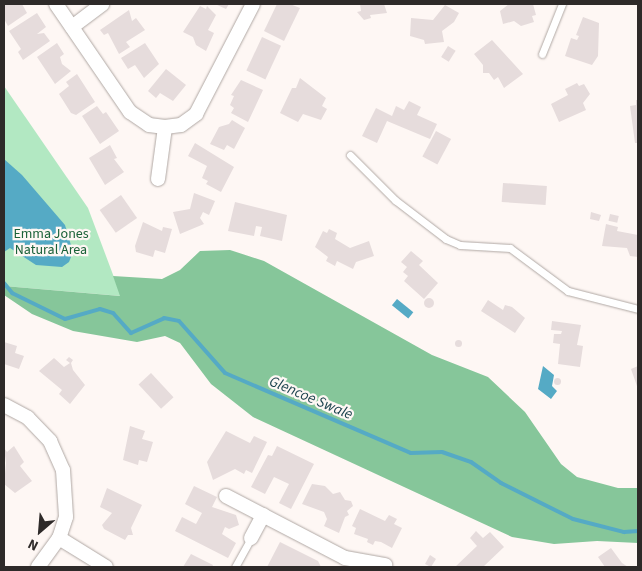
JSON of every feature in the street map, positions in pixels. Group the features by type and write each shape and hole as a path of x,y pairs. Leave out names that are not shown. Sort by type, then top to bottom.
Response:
{"street":[{"path":"56,4 130,112 149,126 165,127 181,125 196,114 253,4"},
{"path":"72,27 102,4"},
{"path":"158,179 165,127"},
{"path":"4,405 28,418 50,441 63,470 66,516 59,538 38,567"},
{"path":"226,496 263,515 344,563 385,565"},
{"path":"251,538 263,515"},
{"path":"59,538 106,567"}],"lane":[{"path":"542,54 562,4"},
{"path":"350,155 395,200 446,239 460,245 510,248 568,291 638,309"},
{"path":"235,567 251,538"}],"green space":[{"name":"Emma Jones Natural Area","path":"4,86 88,208 121,296 4,286"},
{"path":"230,250 264,261 432,355 488,377 525,412 561,464 577,477 618,488 638,488 638,543 597,541 554,544 512,537 253,417 211,384 180,343 165,336 137,342 73,331 32,314 4,295 4,286 120,296 113,276 162,279 180,270 200,251"}],"water":[{"path":"4,159 22,175 65,225 73,252 69,262 62,267 36,265 10,248 4,252"},
{"path":"397,299 413,312 408,318 392,305"},
{"path":"543,366 554,375 552,386 557,391 551,399 538,389"}],"building":[{"path":"4,4 22,4 27,13 8,26 4,19"},
{"path":"215,4 229,4 226,9"},
{"path":"277,4 290,4 300,8 284,41 264,31"},
{"path":"360,4 384,4 387,13 370,15 371,18 364,20 357,12 361,11"},
{"path":"509,4 533,4 536,15 532,16 534,22 521,26 514,21 503,24 500,11"},
{"path":"445,5 459,13 454,22 442,31 444,42 425,44 424,40 410,36 411,18 433,20"},
{"path":"200,6 206,9 207,6 216,15 208,30 214,33 206,51 196,45 193,37 183,32"},
{"path":"129,10 132,21 136,18 145,30 126,42 130,47 119,54 108,33 104,35 100,30"},
{"path":"37,13 46,27 37,34 44,33 50,41 23,60 18,52 21,49 9,31"},
{"path":"583,17 599,23 598,56 592,65 565,56 571,38 577,40 579,36 576,35"},
{"path":"262,37 281,46 265,79 246,71"},
{"path":"492,40 523,74 504,88 498,77 494,80 489,73 483,73 483,65 474,54"},
{"path":"57,43 64,54 60,57 62,64 71,71 55,84 37,57"},
{"path":"145,43 159,64 144,78 135,65 128,69 121,58"},
{"path":"448,46 456,51 449,62 441,57"},
{"path":"166,69 186,85 173,101 160,93 156,98 148,91"},
{"path":"77,74 95,102 76,115 71,113 59,94 69,86 66,82"},
{"path":"300,78 326,98 322,106 327,109 321,120 303,114 298,122 280,113 292,88 296,88"},
{"path":"241,80 263,90 248,122 231,113 234,108 230,105 234,96 231,95"},
{"path":"577,83 579,86 584,84 590,94 583,103 586,110 559,122 551,104 568,95 565,89"},
{"path":"636,100 638,100 638,143 635,143 630,106 636,105"},
{"path":"409,101 421,107 417,115 437,124 430,139 387,121 377,143 362,136 376,108 392,116 396,106 404,110"},
{"path":"97,106 103,114 106,112 119,131 100,144 82,116"},
{"path":"232,120 245,128 234,149 227,145 224,150 210,144 219,127 229,124"},
{"path":"436,131 451,139 437,165 422,157"},
{"path":"195,143 234,167 221,192 206,184 208,181 202,178 207,166 188,156"},
{"path":"110,145 117,158 114,159 124,172 105,185 89,158"},
{"path":"503,183 547,186 546,205 502,202"},
{"path":"194,193 215,201 209,215 203,212 200,218 204,224 180,234 173,212 190,209"},
{"path":"121,195 137,218 116,233 100,210"},
{"path":"235,202 287,215 282,241 260,236 262,227 256,226 254,236 228,231"},
{"path":"591,212 601,215 599,221 590,219"},
{"path":"610,214 619,216 617,223 608,221"},
{"path":"143,222 162,231 163,227 172,229 165,253 155,250 153,257 136,252 135,246"},
{"path":"606,224 618,227 617,231 638,235 638,257 630,256 627,248 602,246"},
{"path":"329,229 337,233 335,239 350,248 369,241 374,256 356,262 353,269 337,261 335,266 326,261 328,257 315,247 323,231 327,233"},
{"path":"411,251 423,261 419,265 438,283 424,299 404,281 408,276 403,272 407,267 401,262"},
{"path":"429,298 434,303 429,308 424,303"},
{"path":"488,300 503,310 505,305 512,307 525,318 515,333 481,311"},
{"path":"552,321 581,325 577,345 583,346 580,367 558,364 560,344 553,343 554,334 561,334 562,331 551,330"},
{"path":"458,340 461,343 458,346 455,343"},
{"path":"4,342 17,346 15,353 24,356 19,369 4,364"},
{"path":"69,357 73,360 71,363 73,370 85,385 70,404 59,394 62,390 39,371 54,358 64,367 70,363 66,360"},
{"path":"638,366 638,389 631,369"},
{"path":"151,373 174,397 161,409 139,385"},
{"path":"557,377 561,381 557,385 553,381"},
{"path":"130,426 145,431 142,439 153,442 147,462 139,460 138,465 123,460"},
{"path":"226,431 250,443 254,436 267,442 252,473 246,470 244,474 235,469 213,480 207,462"},
{"path":"14,446 24,462 20,466 32,481 15,493 4,484 6,463 4,448 7,452"},
{"path":"277,446 314,464 291,509 279,503 289,484 274,477 265,494 251,487 268,455 272,456"},
{"path":"312,484 325,486 333,494 340,492 345,500 351,501 353,506 347,511 349,515 345,517 339,533 324,526 327,519 324,512 302,504"},
{"path":"194,486 217,497 212,507 236,515 239,525 229,529 225,527 222,534 236,543 228,558 175,531 182,517 196,524 202,513 185,504"},
{"path":"107,488 142,505 131,528 133,535 128,535 125,540 104,529 102,525 112,513 100,507"},
{"path":"360,509 385,521 389,515 397,519 394,524 402,528 392,548 375,541 373,545 367,542 368,539 354,534 356,528 352,526"},
{"path":"476,531 483,538 490,532 504,547 483,567 455,567 477,546 470,538"},
{"path":"280,542 318,561 321,567 267,567"},
{"path":"611,548 622,563 628,567 605,567 598,557"},
{"path":"191,554 213,565 212,567 183,567"},
{"path":"430,555 436,559 431,567 425,564"}],"waterway":[{"name":"Glencoe Swale","path":"4,283 12,293 65,319 100,309 113,313 131,333 164,318 179,321 225,373 411,453 442,452 471,462 501,483 573,519 624,532 638,531"}]}
